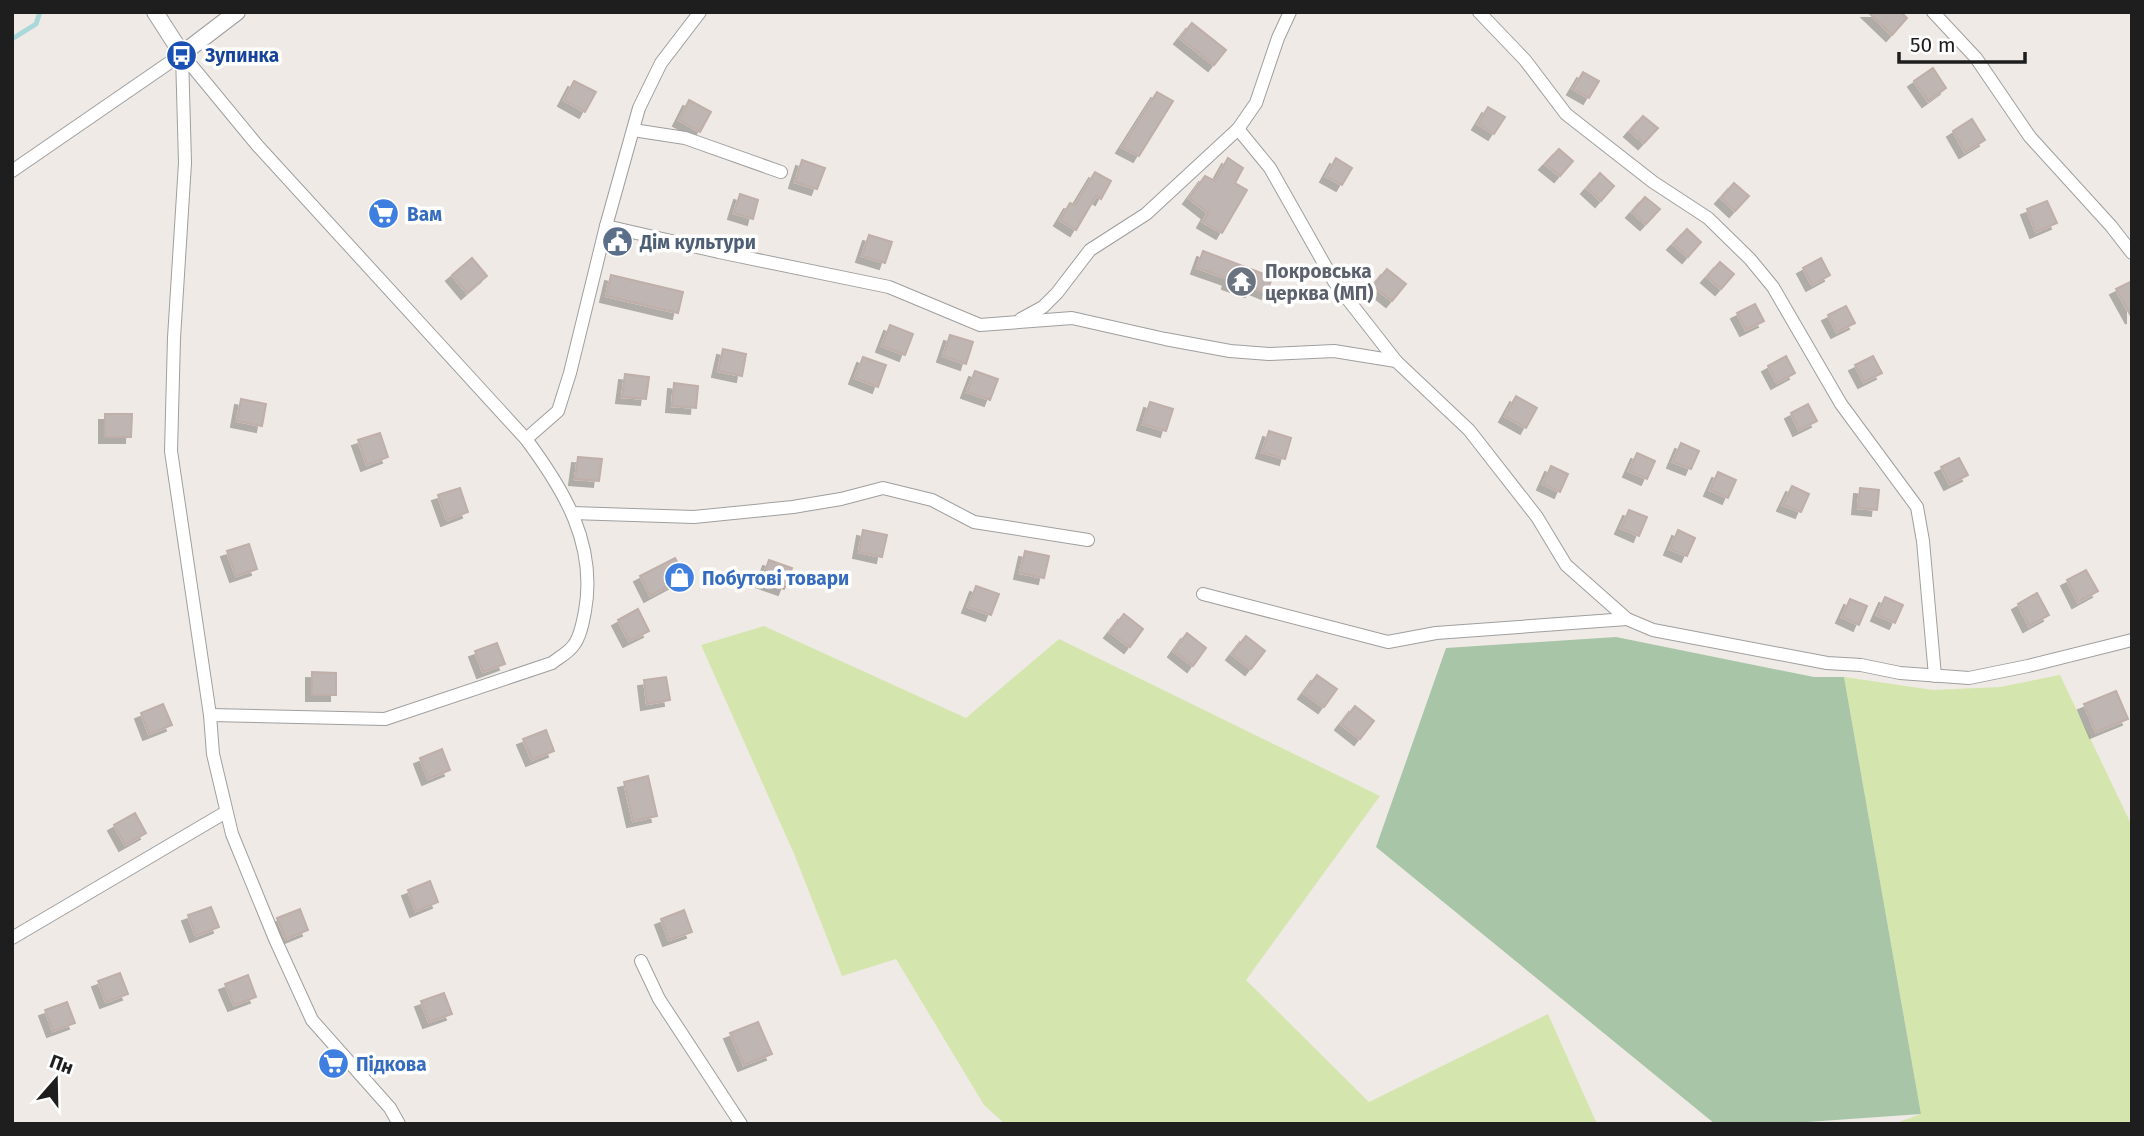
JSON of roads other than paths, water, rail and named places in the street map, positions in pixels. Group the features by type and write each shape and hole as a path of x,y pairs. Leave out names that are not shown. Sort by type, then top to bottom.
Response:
{"street":[{"path":"155,12 182,54 257,145 526,439 555,479 572,513 586,560 588,592 583,622 573,646 552,663 385,719 210,715"},
{"path":"12,170 182,54 237,12"},
{"path":"526,439 558,411 639,108 661,63 700,12"},
{"path":"1017,320 1043,307 1058,293 1090,250 1146,214 1238,129 1256,103 1278,38 1290,12"},
{"path":"1479,12 1525,60 1566,114 1653,182 1708,218 1750,259 1773,287 1840,404 1917,507 1923,541 1935,676"},
{"path":"1933,12 1976,58 2030,137 2132,253"},
{"path":"182,54 184,163 171,451 210,715 213,754 232,834 312,1020 390,1108 399,1124"},
{"path":"1238,129 1270,168 1335,283 1396,361 1469,430 1537,517 1566,565 1627,619 1653,630 1827,663 1969,678 2132,640"},
{"path":"633,130 685,138 781,172"},
{"path":"606,226 719,253 889,287 980,325 1017,320 1072,318 1230,351 1269,354 1334,351 1396,361"},
{"path":"572,513 694,517 793,507 883,488 932,500 974,522 1088,540"},
{"path":"1203,594 1388,642 1436,633 1627,619"},
{"path":"12,938 226,812"},
{"path":"641,961 659,999 741,1124"}],"waterway":[{"path":"12,39 36,24 40,12"}],"place":[{"name":"Зупинка","path":"182,55"},
{"name":"Вам","path":"384,214"},
{"name":"Дім культури","path":"617,242"},
{"name":"Покровська церква (МП)","path":"1242,282"},
{"name":"Побутові товари","path":"679,578"},
{"name":"Підкова","path":"333,1064"}]}
